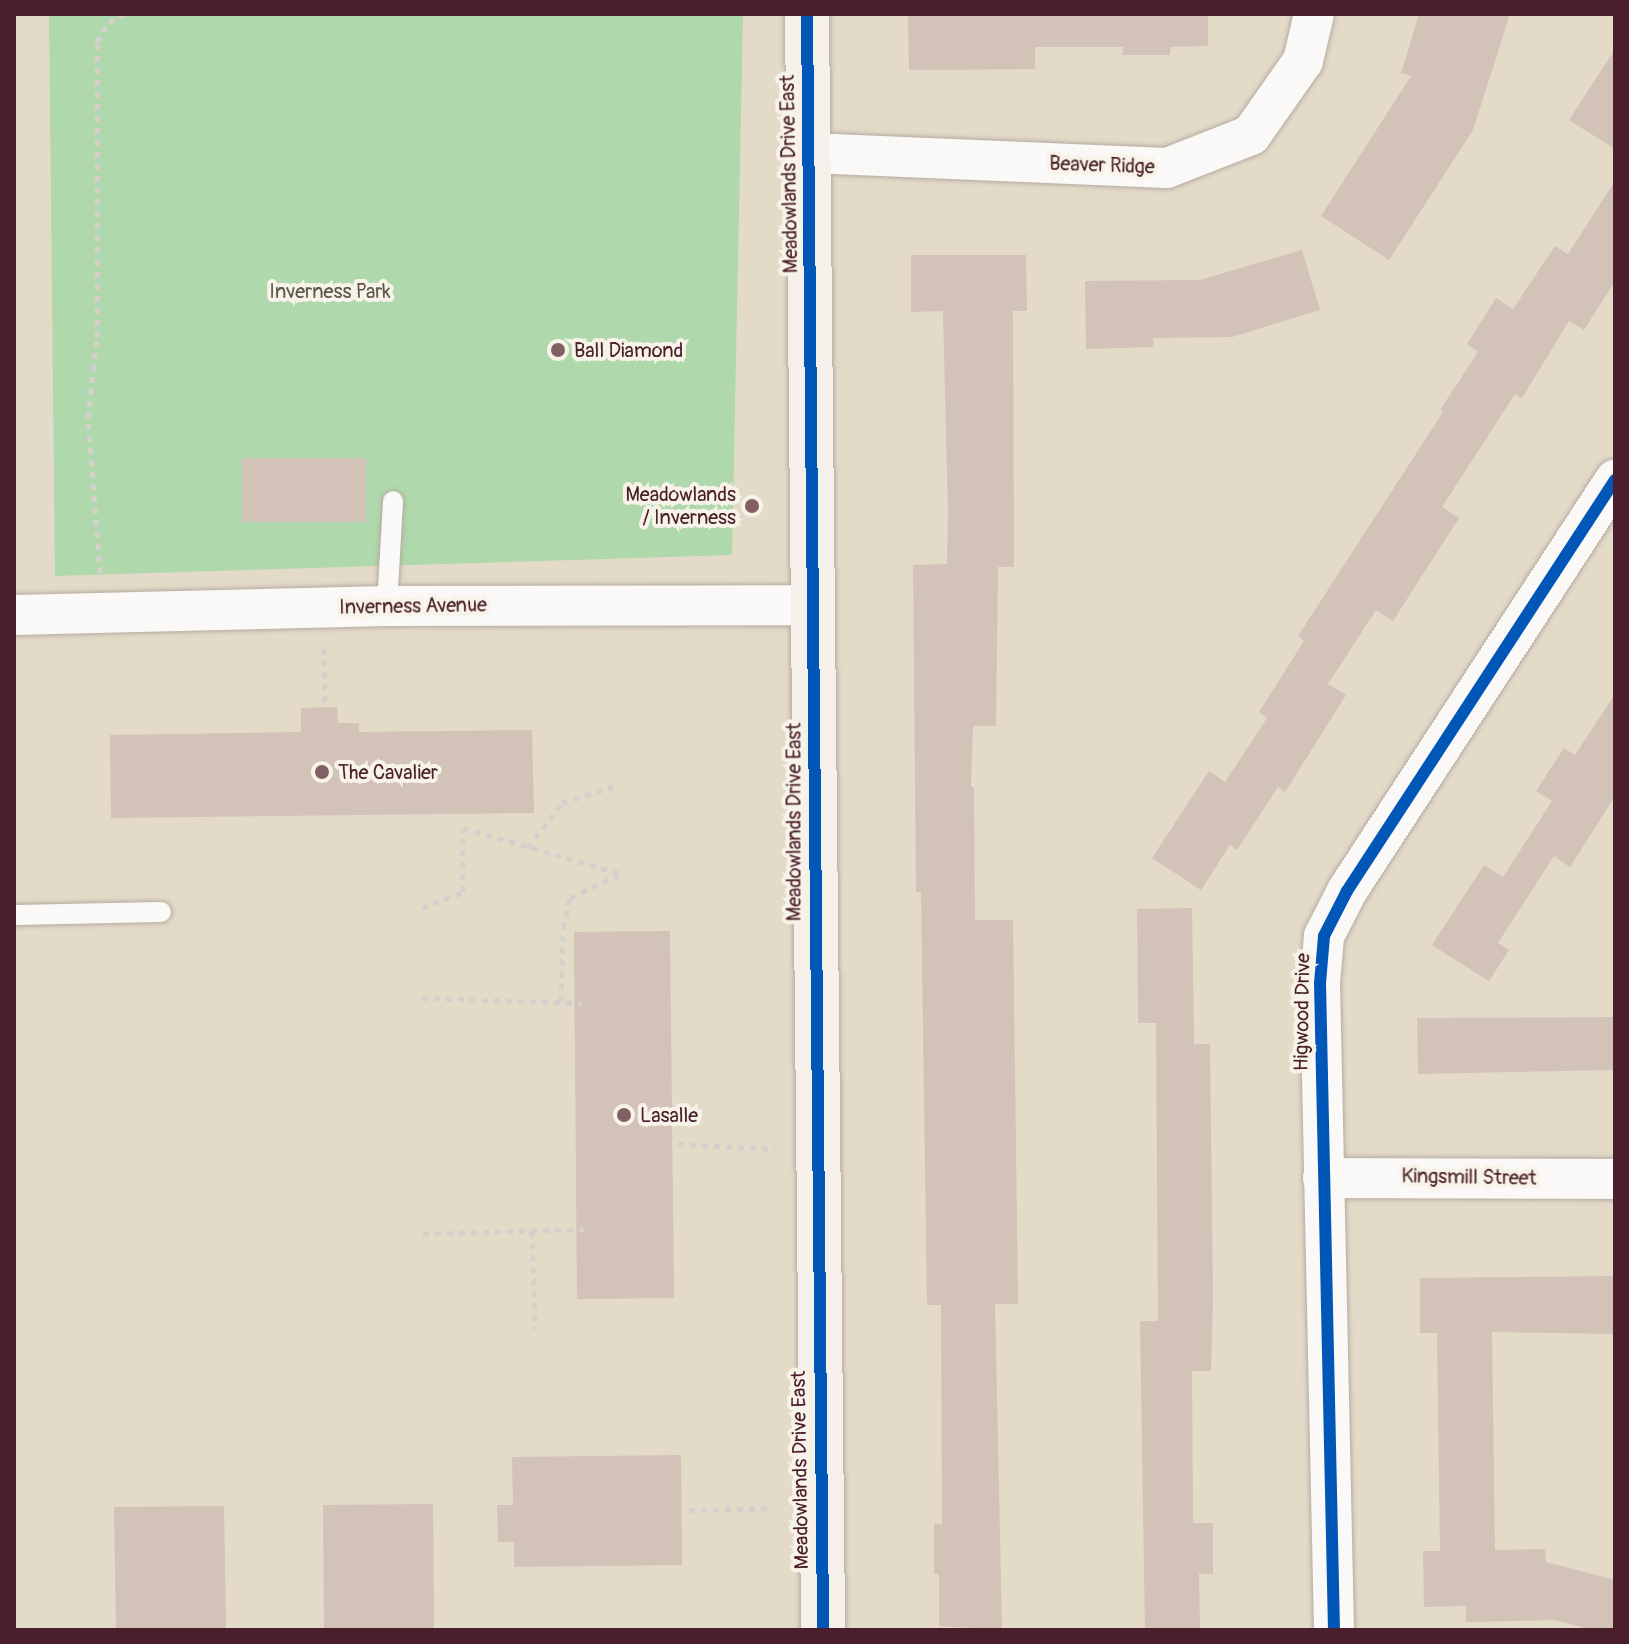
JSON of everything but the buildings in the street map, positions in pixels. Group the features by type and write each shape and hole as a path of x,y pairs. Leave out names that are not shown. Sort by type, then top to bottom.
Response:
{"main road":[{"name":"Meadowlands Drive East","path":"807,14 823,1630"}],"street":[{"name":"Beaver Ridge","path":"809,153 1167,168 1251,135 1303,61 1314,14"},
{"name":"Higwood Drive","path":"1334,1630 1320,983 1324,936 1347,891 1615,480"},
{"name":"Inverness Avenue","path":"14,615 102,610 387,606 813,605"},
{"name":"Kingsmill Street","path":"1323,1178 1615,1179"}],"lane":[{"path":"387,606 393,501"},
{"path":"14,915 161,912"}],"path":[{"path":"102,610 88,418 97,337 97,42 109,22 125,14"},
{"path":"323,607 325,707"},
{"path":"528,848 562,803 620,784"},
{"path":"422,908 463,892 463,828 622,874 570,897 563,928 561,1001"},
{"path":"422,998 582,1003"},
{"path":"678,1144 816,1151"},
{"path":"423,1234 584,1229"},
{"path":"532,1231 535,1329"},
{"path":"689,1510 771,1508"}],"green space":[{"name":"Inverness Park","path":"49,14 743,14 732,555 55,576"}],"cycle path":[{"path":"807,14 823,1630"},
{"path":"1334,1630 1320,983 1324,936 1347,891 1615,480"}],"place":[{"name":"Ball Diamond","path":"558,350"},
{"name":"Meadowlands / Inverness","path":"752,506"},
{"name":"The Cavalier","path":"322,772"},
{"name":"Lasalle","path":"624,1115"}]}
